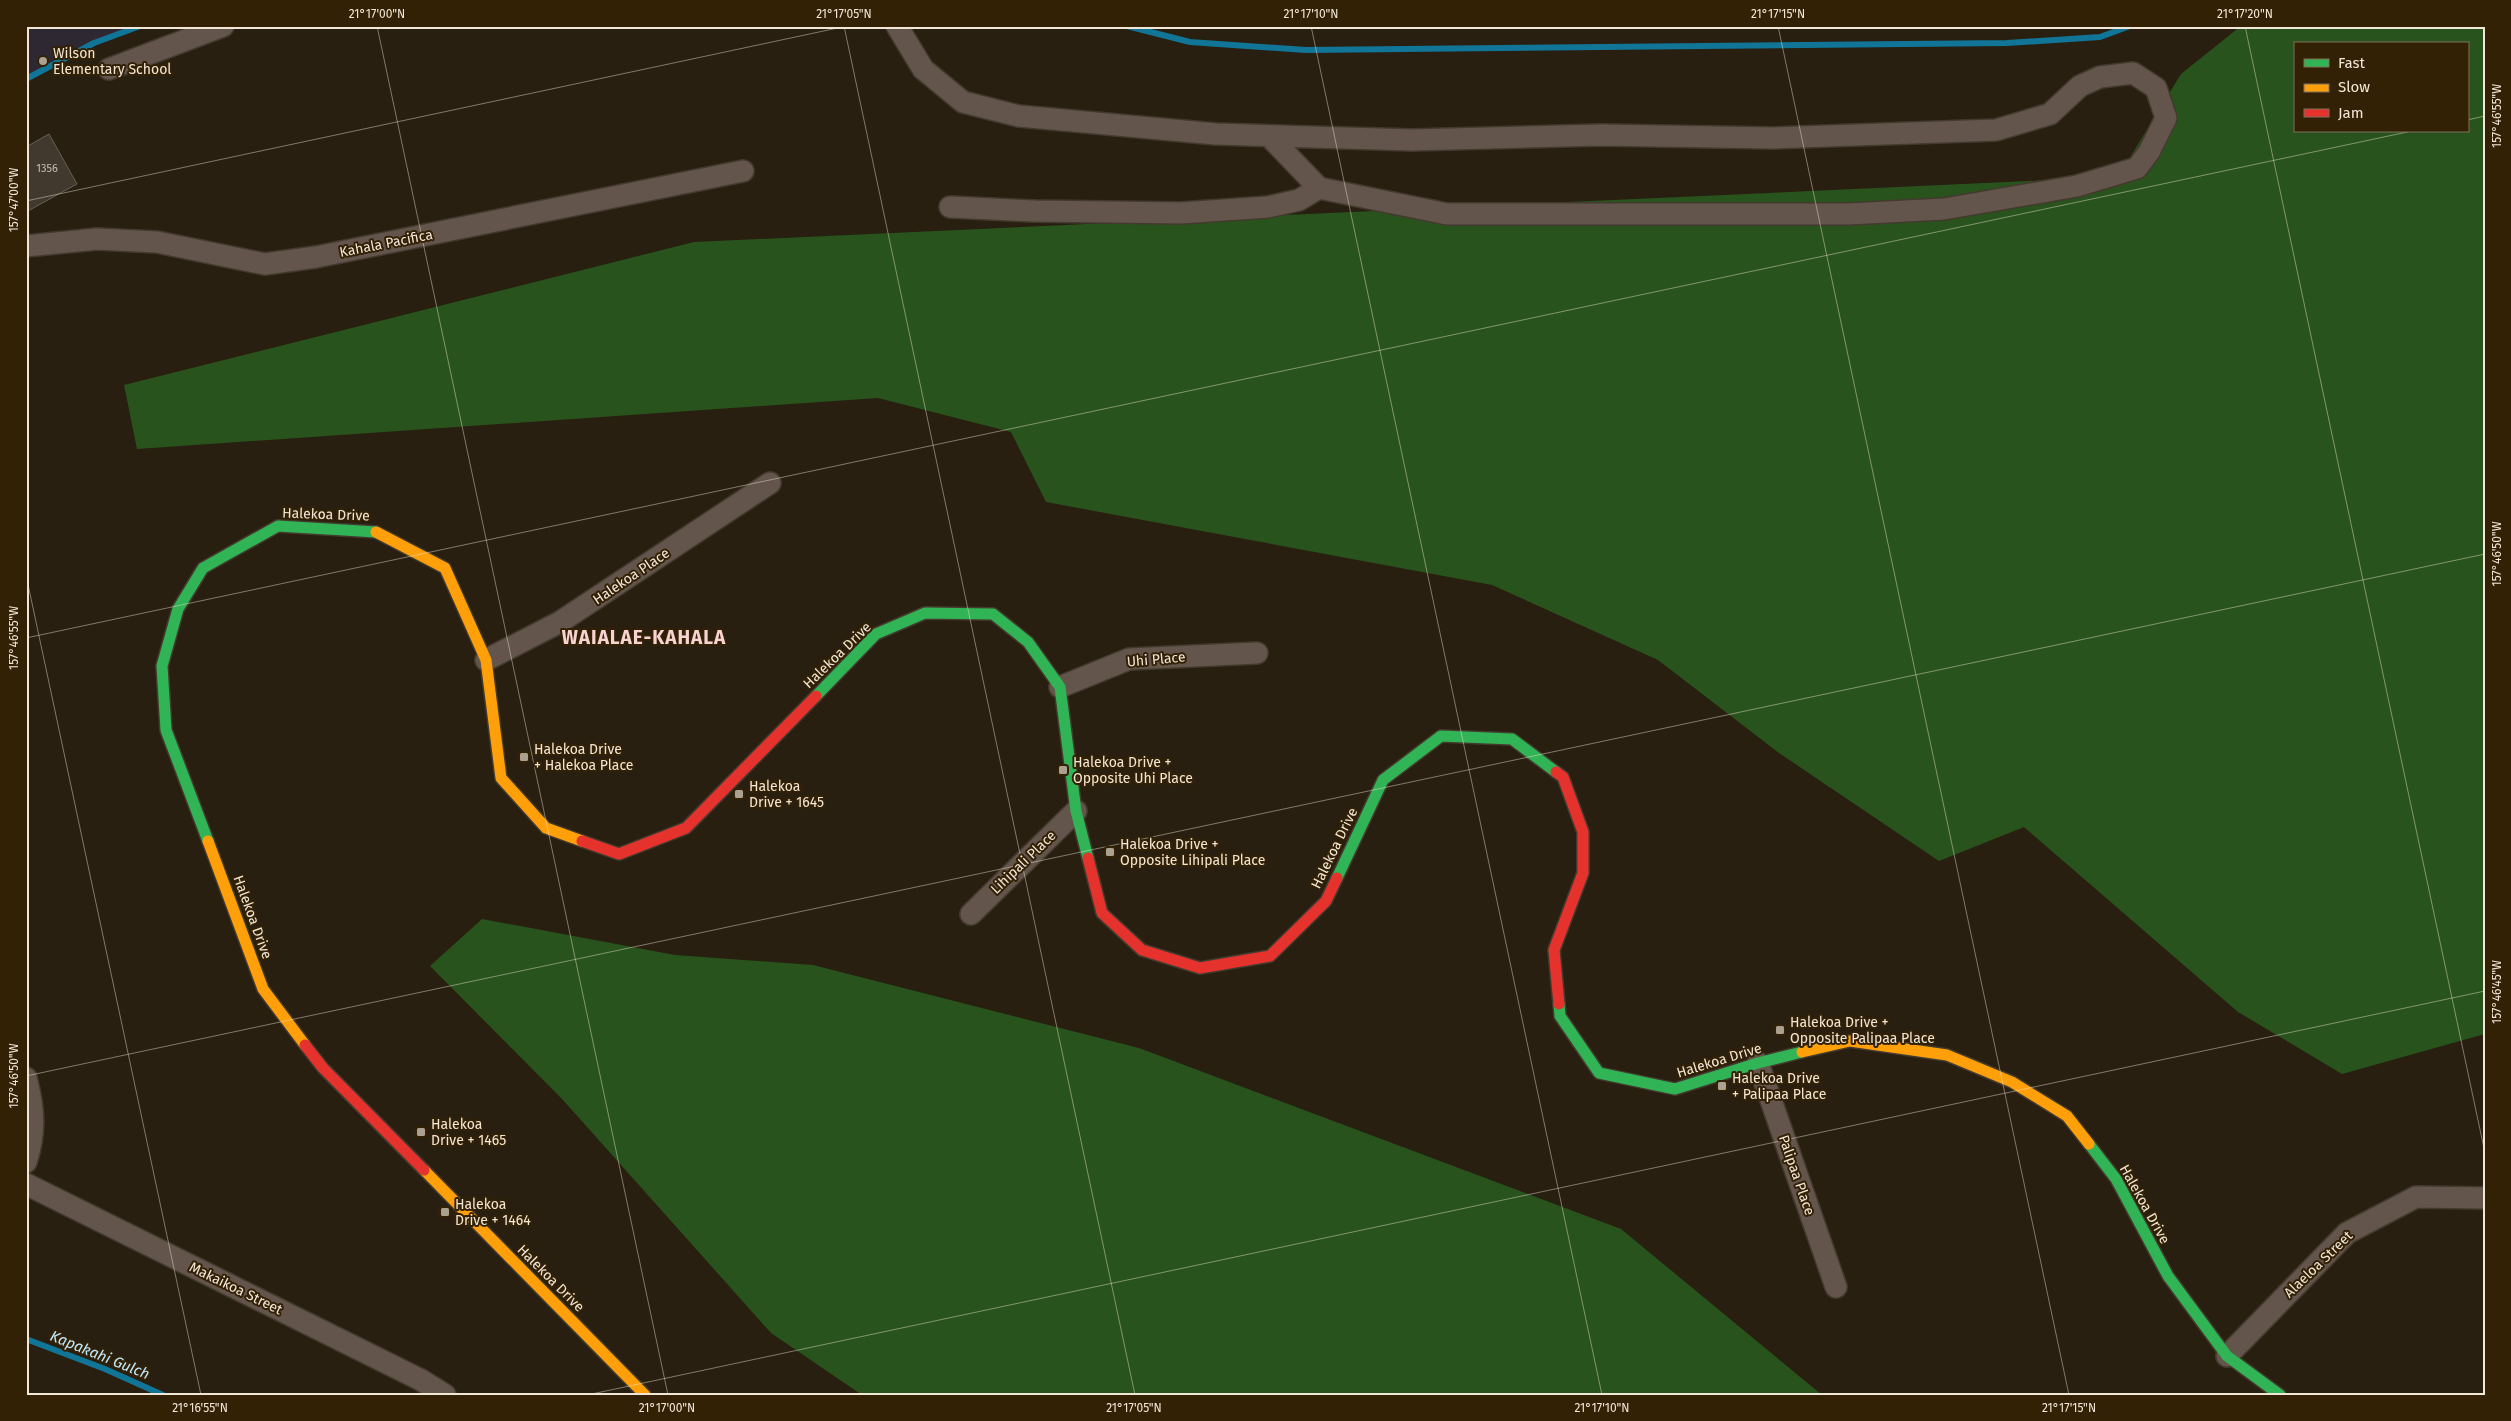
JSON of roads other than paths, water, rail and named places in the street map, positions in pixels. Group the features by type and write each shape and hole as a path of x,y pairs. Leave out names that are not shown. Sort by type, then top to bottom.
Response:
{"street":[{"path":"109,69 223,26"},
{"path":"897,26 923,69 963,102 1019,116 1216,134 1412,140 1601,135 1774,138 1996,130 2050,114 2080,86 2100,77 2133,73 2156,88 2166,118 2149,152 2137,168 2077,186 1944,209 1848,214 1447,214 1319,188 1269,136"},
{"name":"Kahala Pacifica","path":"26,246 97,239 157,242 265,264 326,255 743,171"},
{"path":"950,207 1034,211 1181,212 1268,207 1299,200 1319,188"},
{"name":"Halekoa Place","path":"486,660 560,622 770,483"},
{"name":"Halekoa Drive","path":"645,1395 323,1068 263,988 166,730 162,666 178,609 203,568 278,526 373,530 446,568 486,660 501,778 546,828 619,854 686,828 876,634 925,613 993,614 1028,642 1060,687 1076,811 1102,913 1142,950 1200,968 1270,956 1326,901 1384,780 1441,736 1512,739 1563,777 1583,832 1583,873 1554,950 1560,1016 1599,1073 1675,1089 1758,1063 1850,1041 1947,1055 2012,1082 2067,1116 2116,1179 2168,1276 2226,1356 2280,1395"},
{"name":"Uhi Place","path":"1060,687 1129,658 1257,653"},
{"name":"Lihipali Place","path":"971,914 1076,811"},
{"name":"Palipaa Place","path":"1758,1063 1836,1288"},
{"path":"26,1078 34,1122 26,1162"},
{"name":"Makaikoa Street","path":"26,1184 421,1380 445,1395"},
{"name":"Alaeloa Street","path":"2226,1356 2347,1233 2416,1197 2485,1198"}],"waterway":[{"path":"26,79 94,43 140,26"},
{"path":"1127,26 1190,42 1306,50 2007,43 2100,37 2130,26"},
{"name":"Kapakahi Gulch","path":"26,1339 105,1369 163,1395"}],"place":[{"name":"Wilson Elementary School","path":"43,61"},
{"name":"Halekoa Drive + Halekoa Place","path":"524,757"},
{"name":"Halekoa Drive + Opposite Uhi Place","path":"1063,770"},
{"name":"Halekoa Drive + 1645","path":"739,794"},
{"name":"Halekoa Drive + Opposite Lihipali Place","path":"1110,852"},
{"name":"Halekoa Drive + Opposite Palipaa Place","path":"1780,1030"},
{"name":"Halekoa Drive + Palipaa Place","path":"1722,1086"},
{"name":"Halekoa Drive + 1465","path":"421,1132"},
{"name":"Halekoa Drive + 1464","path":"445,1212"}],"district":[{"name":"WAIALAE-KAHALA","path":"644,637"}]}
